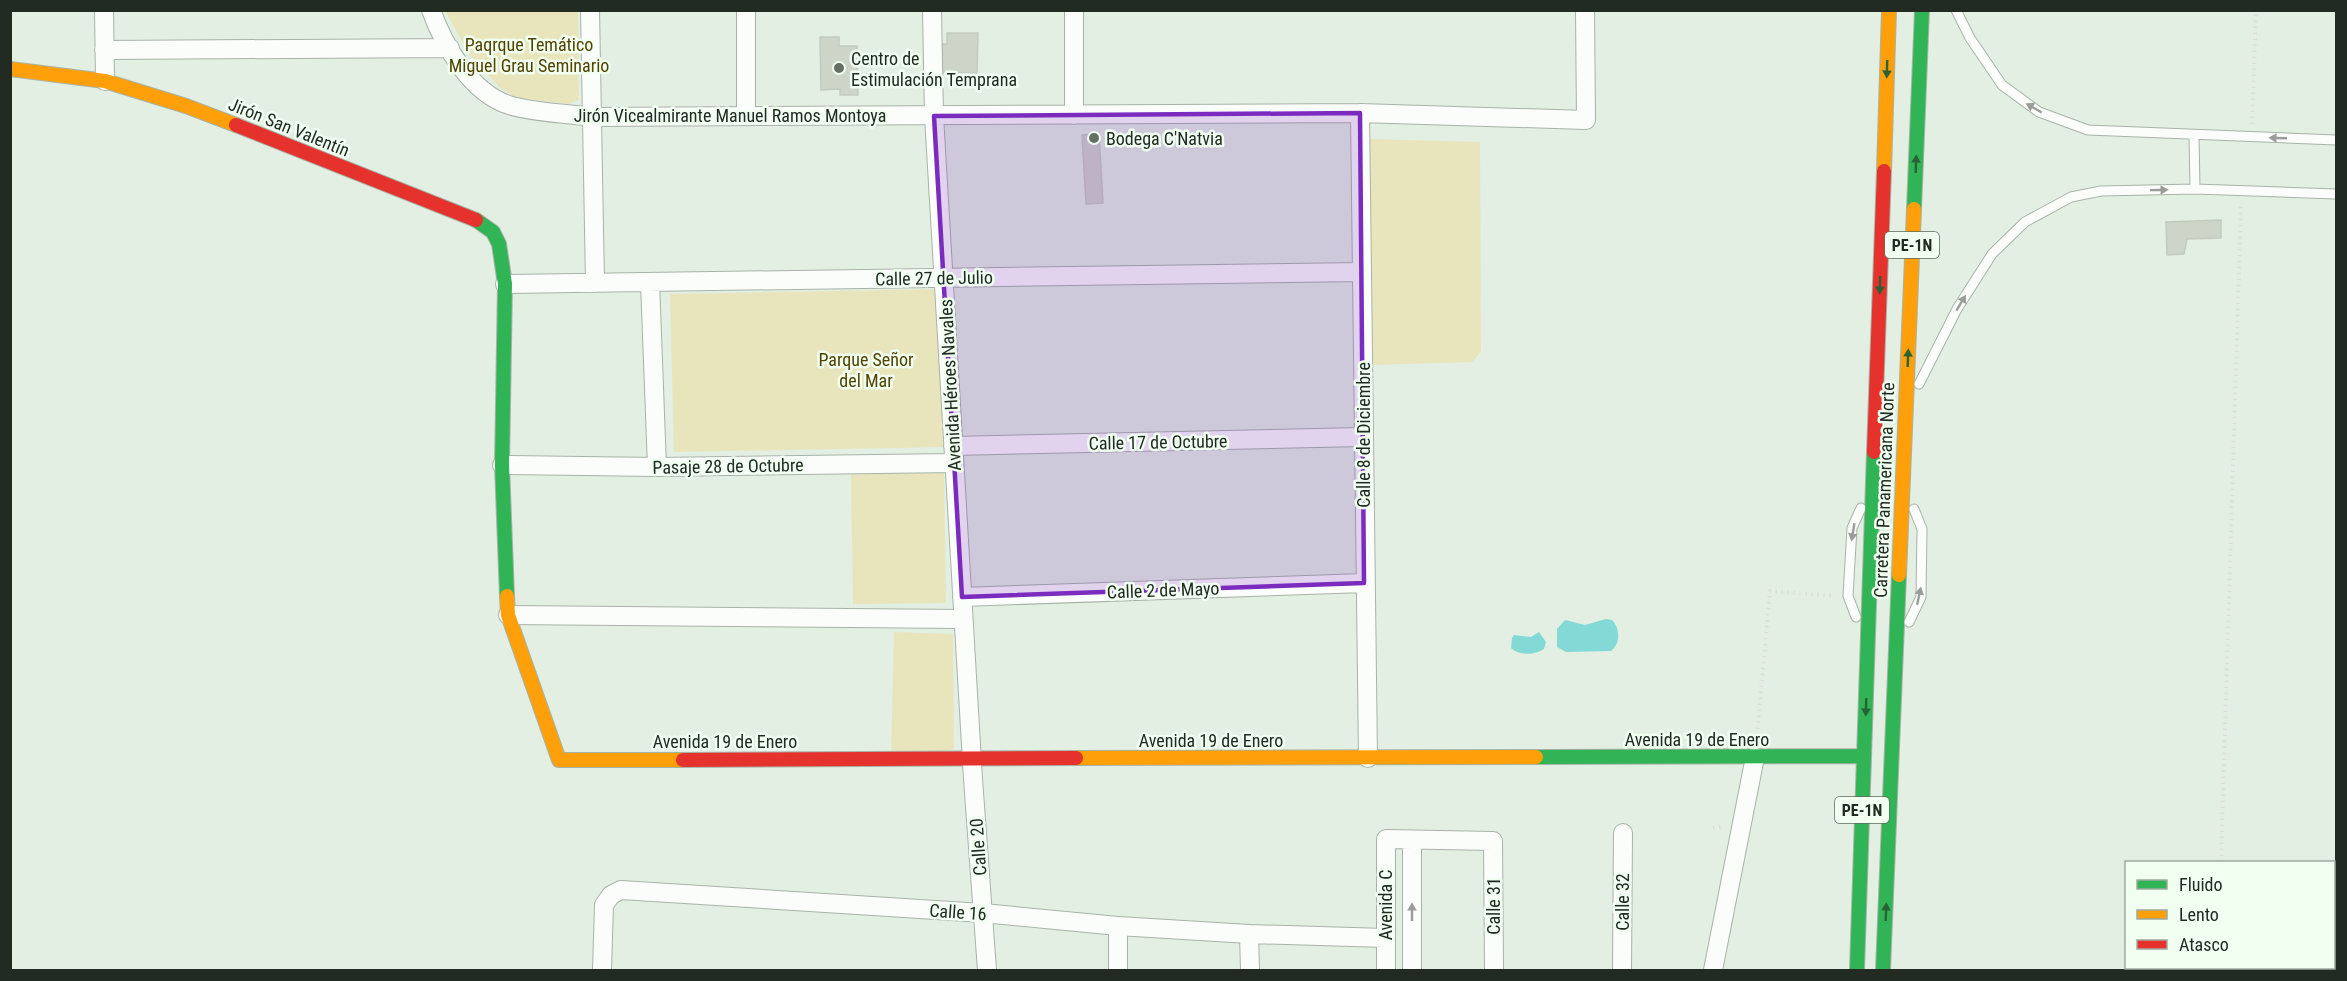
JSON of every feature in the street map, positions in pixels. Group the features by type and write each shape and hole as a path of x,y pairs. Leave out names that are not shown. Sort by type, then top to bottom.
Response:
{"main road":[{"name":"Carretera Panamericana Norte","path":"1857,970 1889,10"},
{"name":"Carretera Panamericana Norte","path":"1883,970 1922,10"},
{"name":"Jirón San Valentín","path":"10,69 105,81 186,106 478,220 493,232 499,244 505,285 502,465 508,615 559,760"},
{"name":"Avenida 19 de Enero","path":"559,760 1864,756"}],"street":[{"path":"104,10 105,81"},
{"name":"Jirón Vicealmirante Manuel Ramos Montoya","path":"431,10 464,71 495,99 510,105 592,117 1360,113 1586,120 1585,10"},
{"path":"590,10 595,283"},
{"path":"746,10 746,116"},
{"name":"Avenida Héroes Navales","path":"932,10 934,116 972,759"},
{"path":"1074,10 1074,115"},
{"path":"104,50 450,48"},
{"name":"Calle 8 de Diciembre","path":"1360,113 1364,583 1368,758"},
{"name":"Calle 27 de Julio","path":"505,285 1362,272"},
{"path":"650,282 657,467"},
{"name":"Calle 17 de Octubre","path":"954,455 1363,437"},
{"name":"Pasaje 28 de Octubre","path":"502,465 657,467 954,455"},
{"name":"Calle 2 de Mayo","path":"962,597 1364,583"},
{"path":"508,615 963,619"},
{"path":"1713,970 1755,757"},
{"name":"Calle 20","path":"972,759 987,970"},
{"name":"Calle 32","path":"1622,970 1623,833"},
{"name":"Avenida C","path":"1386,970 1386,839 1412,841 1412,970"},
{"name":"Calle 31","path":"1412,841 1493,842 1494,970"},
{"name":"Calle 16","path":"602,970 604,905 611,895 621,890 983,913 1118,926 1249,934 1385,938"},
{"path":"1118,926 1118,970"},
{"path":"1249,934 1250,970"}],"lane":[{"path":"1956,10 1970,38 2002,85 2039,112 2088,130 2337,140"},
{"path":"2194,135 2195,189"},
{"path":"1905,411 1958,309 1992,254 2025,222 2071,197 2091,193 2195,189 2337,194"},
{"path":"1868,649 1848,596 1852,528 1874,478"},
{"path":"1896,649 1921,597 1922,529 1903,480"},
{"path":"1848,970 1859,910"}],"path":[{"path":"2251,137 2256,10"},
{"path":"2221,861 2242,190"},
{"path":"1755,757 1770,591 1834,596"}],"highlighted area":[{"path":"1360,113 1364,583 962,597 934,116"}],"green space":[{"name":"Paqrque Temático Miguel Grau Seminario","path":"445,11 578,11 579,100 568,104 518,98 500,88 469,54"},
{"path":"1368,139 1480,142 1481,351 1472,362 1370,365"},
{"name":"Parque Señor del Mar","path":"944,289 948,447 674,452 670,294"},
{"path":"944,473 946,603 853,604 851,474"},
{"path":"894,632 953,634 954,749 891,761"}],"water":[{"path":"1606,619 1615,623 1618,631 1618,640 1611,651 1566,652 1557,647 1557,629 1565,620 1585,625"},
{"path":"1539,632 1546,642 1544,649 1527,654 1511,648 1514,635 1531,637"}],"building":[{"path":"947,33 978,33 977,73 939,72 940,44 947,44"},
{"name":"Centro de Estimulación Temprana","path":"820,37 839,37 839,46 857,46 858,95 840,95 840,89 821,90"},
{"path":"1099,134 1103,203 1086,204 1082,135"},
{"path":"2221,220 2221,238 2187,239 2184,254 2167,255 2166,222"}],"traffic: fast":[{"path":"1914,209 1922,10"},
{"path":"476,220 493,232 499,244 505,284 502,465 507,596"},
{"path":"1857,970 1874,452"},
{"path":"1883,970 1899,575"},
{"path":"1536,757 1864,756"}],"traffic: slow":[{"path":"1884,171 1889,10"},
{"path":"10,69 105,81 186,106 236,125"},
{"path":"1899,575 1914,209"},
{"path":"507,596 508,615 559,760 683,760"},
{"path":"1076,758 1536,757"}],"traffic: jam":[{"path":"236,125 476,220"},
{"path":"1874,452 1884,171"},
{"path":"683,760 1076,758"}],"place":[{"name":"Centro de Estimulación Temprana","path":"839,68"},
{"name":"Bodega C'Natvia","path":"1094,138"}]}
